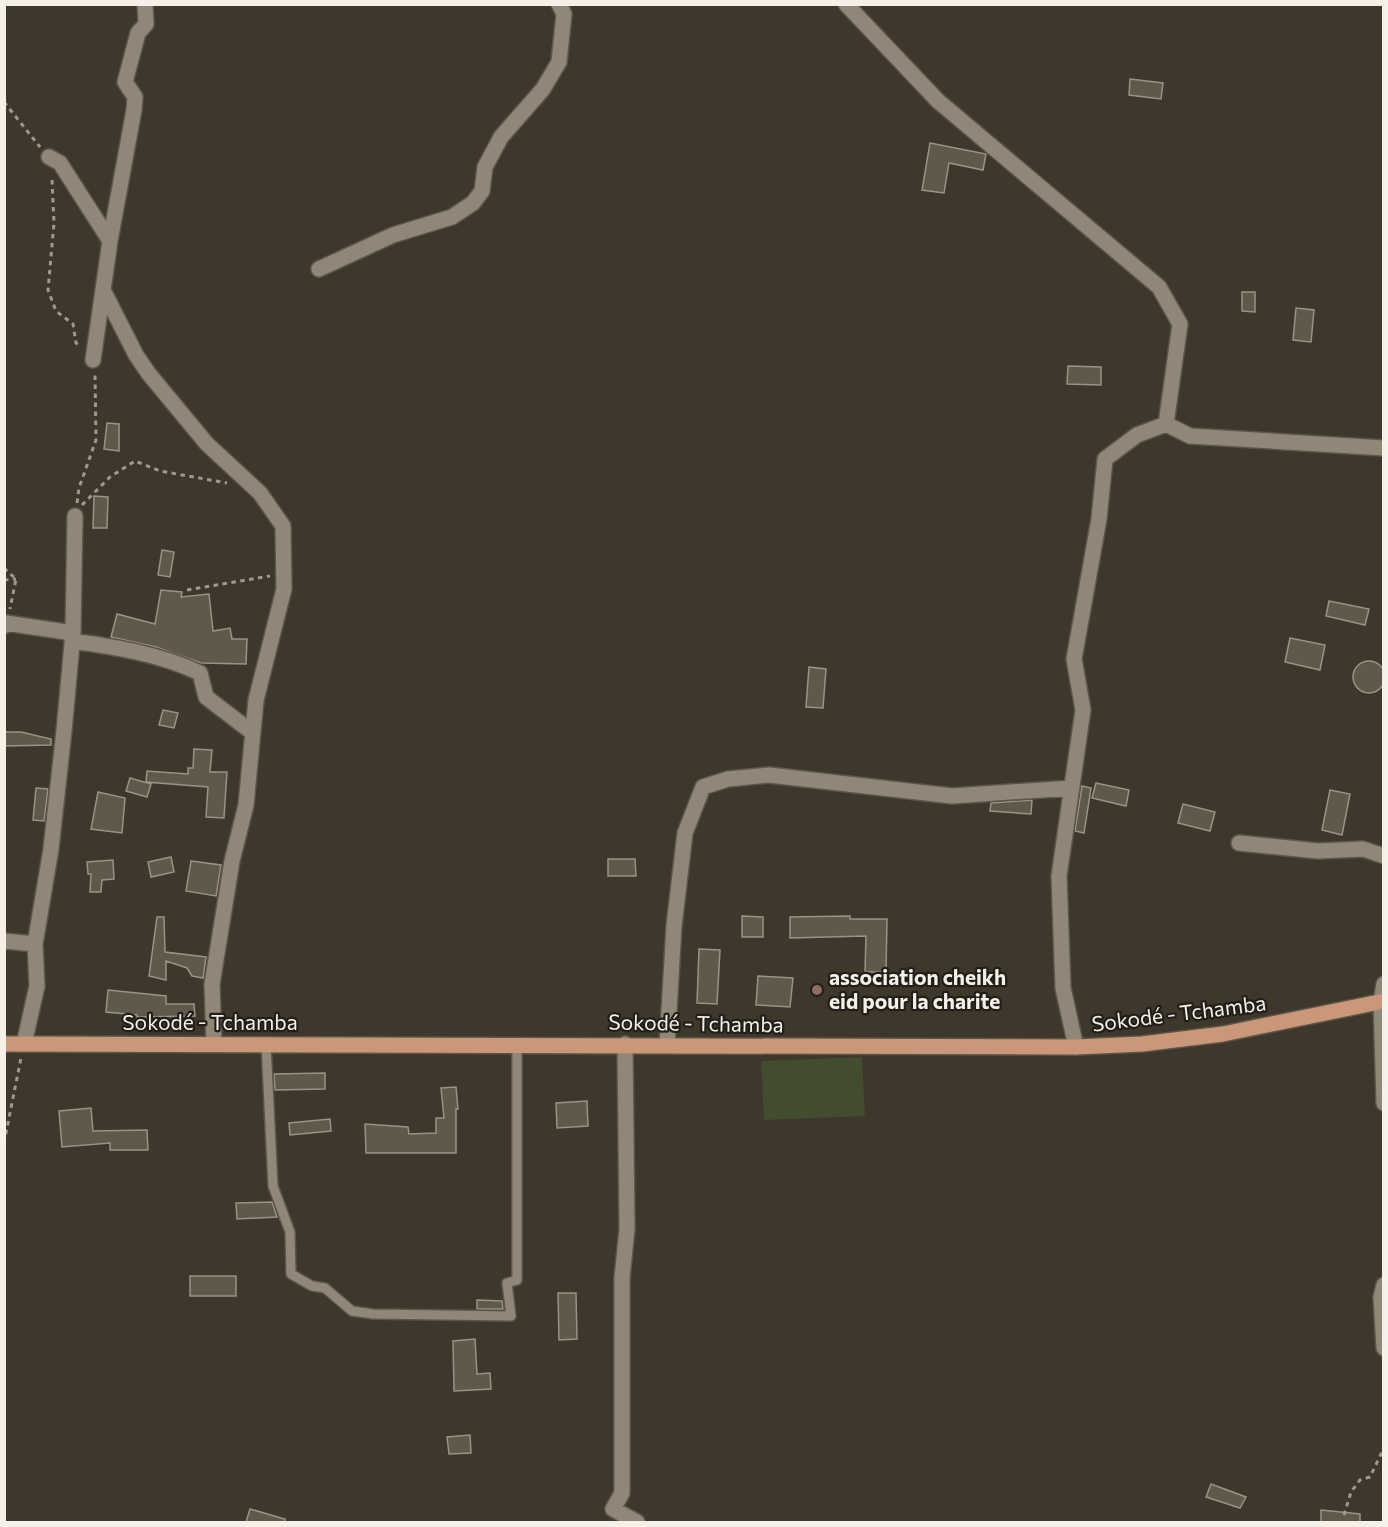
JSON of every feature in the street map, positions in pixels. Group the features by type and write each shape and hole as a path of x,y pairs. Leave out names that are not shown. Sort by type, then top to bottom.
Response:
{"main road":[{"name":"Sokodé - Tchamba","path":"4,1044 1076,1047 1142,1044 1223,1034 1382,1001"}],"street":[{"path":"93,360 110,241 135,97 125,82 138,33 146,24 145,4"},
{"path":"319,269 393,235 452,217 473,203 482,192 485,167 501,137 543,89 559,62 564,14 559,4"},
{"path":"846,4 938,101 1159,287 1180,324 1166,424"},
{"path":"49,157 60,163 110,241"},
{"path":"103,290 136,356 149,374 207,444 260,493 283,526 285,589 256,700 246,805 232,861 212,984 214,1044"},
{"path":"1076,1047 1063,988 1059,876 1083,710 1074,659 1099,519 1105,459 1137,435 1166,424 1190,436 1383,448"},
{"path":"24,1044 37,986 35,944 51,849 72,637 75,516"},
{"path":"5,624 127,648 183,665 201,673 206,697 253,733"},
{"path":"667,1045 674,926 685,833 703,787 728,779 768,775 952,796 1072,788"},
{"path":"1239,843 1318,851 1363,849 1383,856"},
{"path":"4,940 35,944"},
{"path":"1383,984 1383,1103"},
{"path":"625,1044 627,1229 622,1278 622,1493 613,1509 637,1522"},
{"path":"1383,1285 1381,1297 1383,1348"}],"lane":[{"path":"266,1044 273,1186 290,1232 291,1274 312,1286 325,1288 352,1311 472,1317 511,1316 507,1283 517,1280 517,1045"}],"path":[{"path":"4,568 16,579"},
{"path":"187,590 283,573"},
{"path":"4,580 16,579"},
{"path":"5,624 16,579"},
{"path":"4,1143 24,1044"},
{"path":"1344,1515 1351,1492 1360,1480 1370,1478 1383,1448"}],"green space":[{"path":"862,1057 865,1116 764,1120 761,1061"}],"building":[{"path":"1130,79 1163,83 1161,99 1129,95"},
{"path":"930,143 986,154 983,170 949,163 944,193 922,190"},
{"path":"1242,292 1255,292 1255,312 1242,311"},
{"path":"1296,308 1314,310 1311,342 1293,340"},
{"path":"1068,366 1101,367 1101,385 1067,384"},
{"path":"107,423 119,424 119,451 104,449"},
{"path":"94,496 108,497 107,528 93,528"},
{"path":"162,550 174,552 170,577 158,575"},
{"path":"161,590 182,592 181,597 209,594 213,631 230,628 232,639 247,639 246,664 201,663 156,647 111,637 117,614 155,624"},
{"path":"1329,601 1369,609 1365,625 1326,616"},
{"path":"1290,638 1325,645 1320,670 1285,662"},
{"path":"1369,661 1380,666 1385,677 1380,688 1369,693 1358,688 1353,677 1358,666"},
{"path":"809,667 826,669 823,708 806,707"},
{"path":"163,710 178,713 174,728 159,725"},
{"path":"4,732 21,732 51,739 51,745 4,746"},
{"path":"194,749 212,750 210,772 227,772 224,818 206,817 208,787 146,782 147,771 188,774 188,768 193,768"},
{"path":"130,778 151,784 147,797 126,791"},
{"path":"1096,783 1129,790 1126,806 1092,798"},
{"path":"1082,786 1091,788 1084,833 1075,831"},
{"path":"36,788 48,789 44,821 33,820"},
{"path":"1330,790 1350,794 1342,835 1322,830"},
{"path":"98,792 125,798 122,833 91,829"},
{"path":"1032,800 1031,814 990,811 991,803"},
{"path":"1183,804 1215,812 1210,831 1178,823"},
{"path":"171,857 174,872 151,877 148,862"},
{"path":"608,859 635,859 636,876 608,876"},
{"path":"113,860 114,879 102,880 101,892 90,892 91,874 88,874 87,862"},
{"path":"191,861 221,865 216,896 186,891"},
{"path":"742,916 763,917 763,937 742,937"},
{"path":"850,916 850,919 887,919 886,972 865,972 866,936 790,938 790,917"},
{"path":"157,917 164,917 165,952 206,957 203,978 192,976 187,968 166,961 166,980 149,976"},
{"path":"699,949 720,950 717,1004 697,1003"},
{"path":"758,976 793,978 790,1007 756,1005"},
{"path":"108,990 166,996 166,1004 194,1004 195,1016 137,1017 137,1015 106,1012"},
{"path":"325,1073 325,1089 275,1090 274,1074"},
{"path":"456,1087 458,1109 456,1109 456,1153 366,1153 365,1124 408,1127 409,1134 436,1133 436,1118 444,1118 441,1088"},
{"path":"587,1101 588,1126 557,1128 556,1103"},
{"path":"91,1108 93,1131 147,1130 148,1150 110,1150 110,1143 62,1147 59,1111"},
{"path":"330,1119 331,1131 290,1135 289,1123"},
{"path":"272,1202 277,1217 237,1219 236,1203"},
{"path":"190,1276 236,1276 236,1296 190,1296"},
{"path":"558,1293 576,1293 577,1339 559,1340"},
{"path":"477,1300 502,1301 503,1309 477,1309"},
{"path":"475,1339 477,1374 490,1373 491,1389 454,1391 453,1341"},
{"path":"470,1435 471,1453 449,1454 447,1437"},
{"path":"1211,1484 1246,1497 1240,1508 1206,1497"},
{"path":"250,1509 285,1519 285,1522 246,1522"},
{"path":"1321,1510 1360,1514 1360,1522 1321,1522"}],"place":[{"name":"association cheikh eid pour la charite","path":"817,990"}]}
